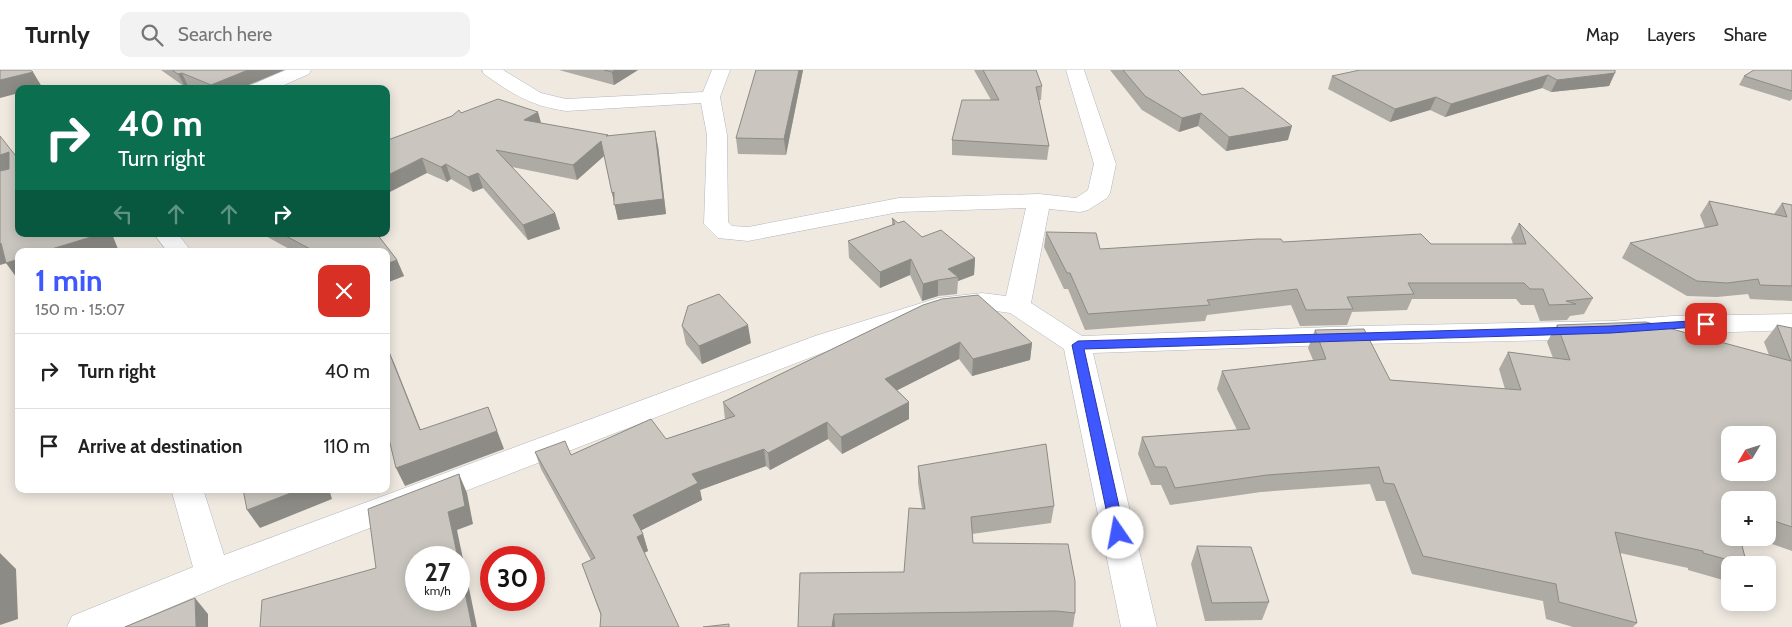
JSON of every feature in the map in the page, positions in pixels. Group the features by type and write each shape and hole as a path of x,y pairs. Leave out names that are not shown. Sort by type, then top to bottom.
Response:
{"street":[{"path":"267,85 302,70"},
{"path":"491,70 528,96 546,103 566,105 710,97"},
{"path":"721,70 710,97 717,135 716,224 726,233 748,234 899,205 1039,201 1080,205 1099,193 1105,164 1075,70"},
{"path":"1017,306 1039,201"},
{"path":"168,237 177,248"},
{"path":"85,627 213,574 825,342 938,306 982,301 1017,306 1078,345 1611,330 1672,325 1792,322"},
{"path":"1078,345 1139,627"},
{"path":"188,493 213,574"}],"building":[{"path":"0,70 30,70 33,72 0,80"},
{"path":"172,70 248,70 211,85 182,73 178,74"},
{"path":"756,70 799,70 784,139 736,138"},
{"path":"983,70 1036,70 1042,86 1036,87 1049,146 952,140 962,100 999,100"},
{"path":"1123,70 1178,70 1202,95 1243,88 1292,126 1229,137 1201,113 1182,118 1145,96"},
{"path":"1360,70 1615,70 1615,73 1557,80 1548,75 1451,104 1436,97 1395,109 1332,76"},
{"path":"1754,70 1792,70 1792,91 1744,76"},
{"path":"498,99 538,112 524,120 608,135 606,136 655,131 663,199 614,205 614,192 612,193 601,141 573,165 496,150 555,213 523,225 478,173 468,177 446,164 441,167 422,158 390,174 390,139 452,116 459,110 461,113"},
{"path":"0,136 15,155 15,237 91,237 55,248 15,248 15,260 6,263 0,244 0,171 9,169 9,152 0,155"},
{"path":"1709,201 1787,217 1782,203 1792,205 1792,286 1760,285 1758,279 1727,283 1697,281 1630,243 1718,225"},
{"path":"892,218 898,223 904,221 922,237 941,230 975,258 948,269 958,277 923,284 911,259 880,272 848,241 895,224"},
{"path":"1519,223 1593,298 1566,301 1576,304 1549,305 1543,289 1530,289 1524,283 1408,283 1414,294 1347,297 1353,309 1306,310 1297,289 1207,300 1210,305 1088,314 1070,273 1067,273 1046,232 1096,233 1100,249 1258,239 1281,239 1283,242 1421,234 1431,244 1526,244"},
{"path":"288,237 379,237 388,248 308,248"},
{"path":"390,251 397,260 390,263"},
{"path":"719,294 748,325 699,346 682,326 688,306"},
{"path":"978,295 1032,343 973,359 960,342 885,379 909,402 841,437 827,422 768,453 764,449 692,474 698,483 633,515 643,534 637,537 679,627 600,627 601,614 582,564 595,558 535,452 565,441 571,455 651,419 666,439 735,416 723,402 923,305 942,299"},
{"path":"1646,322 1791,361 1777,325 1792,328 1792,527 1776,522 1776,491 1721,491 1721,546 1742,546 1745,556 1721,556 1721,558 1703,553 1703,551 1615,532 1637,623 1559,602 1556,584 1423,556 1394,484 1384,483 1379,467 1267,475 1175,488 1166,467 1155,467 1142,437 1250,429 1222,371 1326,359 1315,330 1364,329 1390,380 1521,390 1508,352 1570,360 1557,325"},
{"path":"390,355 420,430 488,407 497,431 396,468 390,443"},
{"path":"1046,444 1054,506 971,517 973,543 1068,544 1075,581 1075,613 1056,611 834,614 832,627 798,627 800,573 904,572 909,508 925,509 918,466"},
{"path":"459,474 465,506 448,512 455,546 405,546 405,611 469,611 472,627 260,627 262,600 376,568 368,509"},
{"path":"244,493 291,493 247,510"},
{"path":"1197,546 1251,547 1269,602 1212,603"},
{"path":"195,598 196,627 125,627"},
{"path":"729,624 729,627 703,627"}],"route":[{"path":"1118,533 1078,345 1611,330 1706,324"}]}
